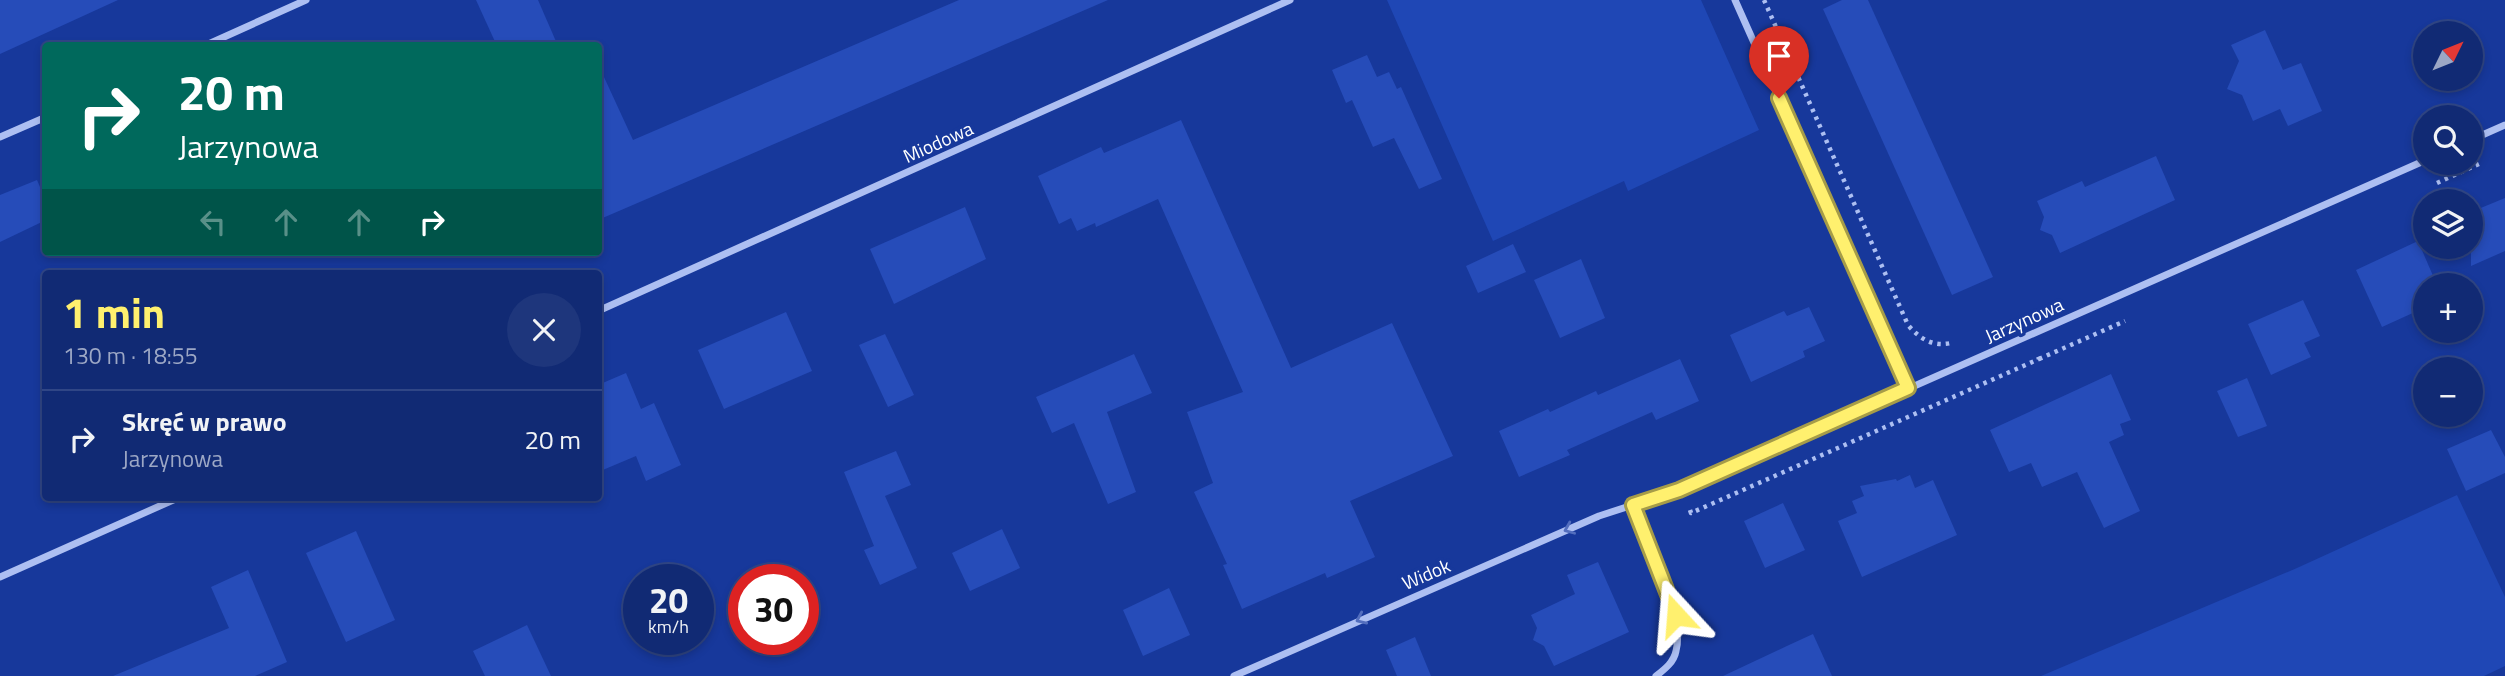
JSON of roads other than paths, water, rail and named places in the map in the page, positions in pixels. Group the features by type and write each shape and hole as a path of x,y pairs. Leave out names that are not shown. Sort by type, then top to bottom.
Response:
{"street":[{"path":"213,42 306,0"},
{"name":"Miodowa","path":"602,310 1290,0"},
{"path":"1735,0 1908,388"},
{"path":"0,137 42,119"},
{"path":"2483,135 2505,125"},
{"name":"Jarzynowa","path":"1633,505 1679,490 2413,166"},
{"path":"0,577 171,501"},
{"path":"1633,505 1676,615 1676,653 1671,663 1656,676"},
{"name":"Widok","path":"1234,676 1599,516 1633,505"}]}
